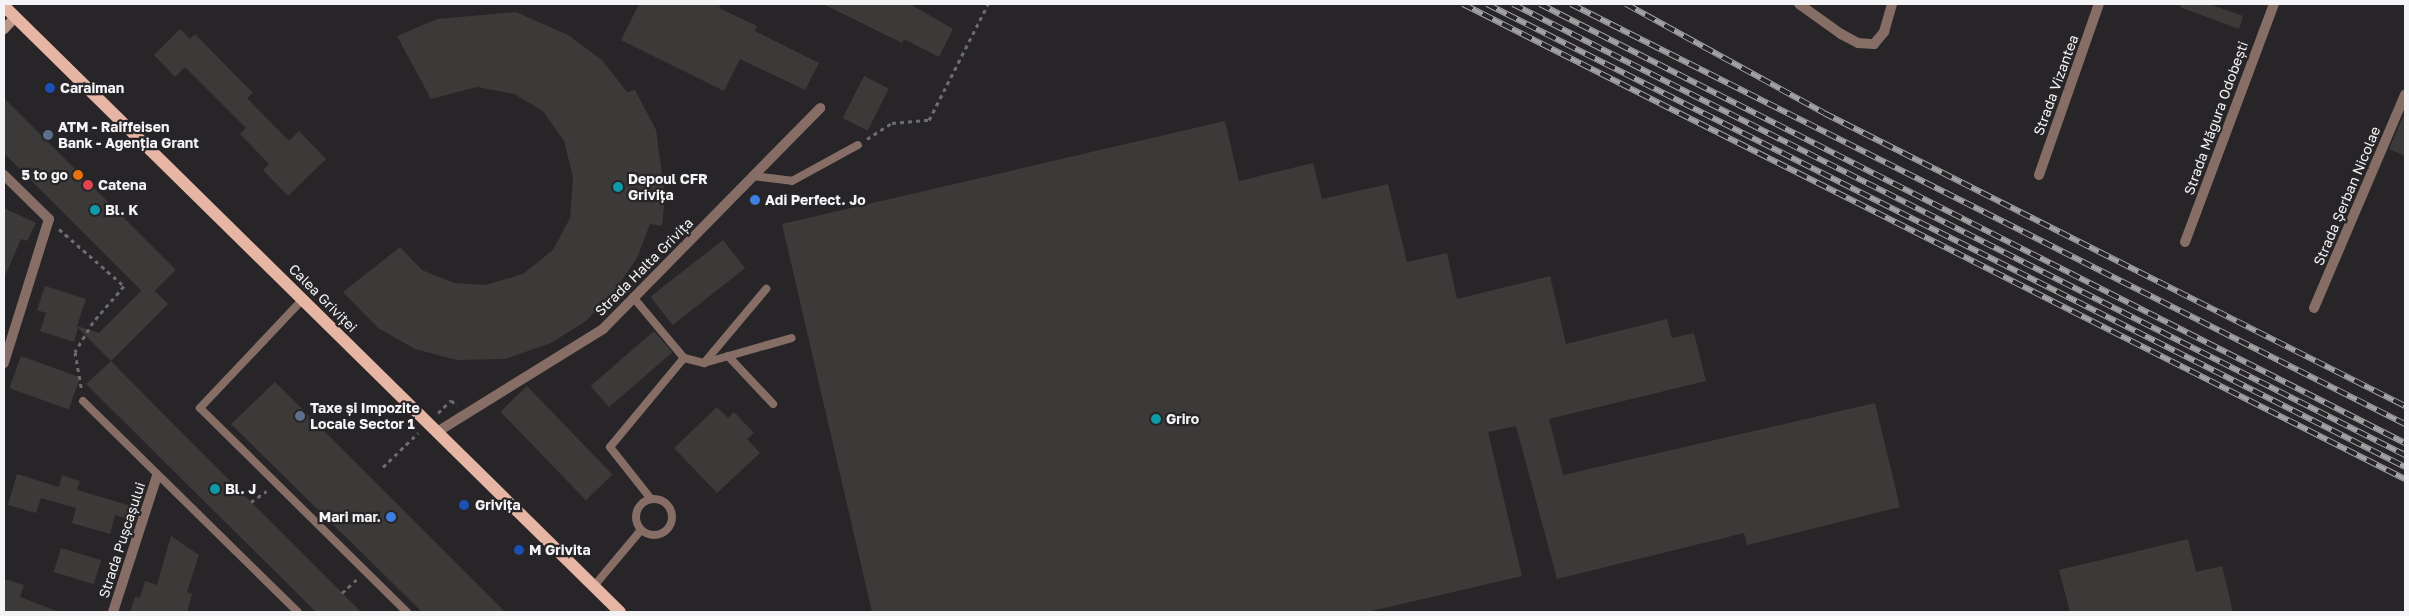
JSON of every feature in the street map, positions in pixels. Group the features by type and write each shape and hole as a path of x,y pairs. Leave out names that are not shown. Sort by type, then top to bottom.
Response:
{"main road":[{"name":"Calea Griviței","path":"4,6 620,612"}],"street":[{"path":"1799,4 1849,39 1858,43 1874,44 1884,32 1892,4"},
{"name":"Strada Vizantea","path":"2039,175 2099,4"},
{"name":"Strada Măgura Odobești","path":"2185,242 2274,4"},
{"path":"4,29 15,17"},
{"name":"Strada Șerban Nicolae","path":"2314,308 2405,95"},
{"name":"Strada Halta Grivița","path":"437,432 602,329 820,108"},
{"path":"4,175 48,219 4,364"},
{"name":"Strada Pușcașului","path":"114,612 157,476"}],"lane":[{"path":"753,176 792,181 858,145"},
{"path":"704,362 766,289"},
{"path":"633,297 684,358 704,362 792,338"},
{"path":"303,299 200,408 407,612"},
{"path":"728,356 773,404"},
{"path":"652,499 610,448 684,358"},
{"path":"83,401 157,476 298,612"},
{"path":"652,499 661,500 669,508 670,526 660,534 641,530 636,521 638,509 652,499"},
{"path":"594,586 641,530"}],"path":[{"path":"858,145 892,123 929,120 988,4"},
{"path":"48,219 124,286 93,322 75,352 83,401"},
{"path":"251,502 277,484"},
{"path":"342,593 365,572"}],"building":[{"path":"639,4 721,4 719,8 757,26 755,31 819,63 805,90 740,59 724,91 621,40"},
{"path":"823,4 910,4 953,29 939,57 904,39 902,43"},
{"path":"2181,4 2209,4 2243,16 2239,29 2180,7"},
{"name":"Depoul CFR Grivița","path":"516,12 568,35 602,60 627,92 635,90 656,130 665,196 662,226 650,224 637,258 615,290 586,321 551,343 505,359 457,360 415,349 378,328 343,292 400,247 422,270 454,283 486,285 523,274 553,250 570,218 573,177 564,141 543,111 514,94 477,87 431,99 397,36 437,19"},
{"path":"180,29 190,39 195,34 253,93 247,98 289,141 299,131 326,159 288,196 263,170 269,164 240,134 246,128 185,67 175,77 154,55"},
{"path":"864,76 889,89 868,131 843,118"},
{"name":"Bl. K","path":"4,98 176,270 148,297 4,153"},
{"path":"2405,112 2405,156 2389,149"},
{"name":"Griro","path":"1225,121 1239,181 1313,163 1322,199 1388,184 1407,262 1447,253 1457,299 1550,276 1566,344 1667,319 1672,338 1694,333 1706,381 1549,419 1563,475 1875,403 1900,507 1747,545 1744,533 1557,579 1516,426 1488,432 1522,576 1367,612 872,612 782,224"},
{"path":"4,208 36,223 27,241 21,239 4,278"},
{"path":"723,240 745,268 673,325 651,297"},
{"path":"148,284 168,304 111,361 78,328 74,342 40,331 46,313 37,310 45,286 86,299 77,326 99,333"},
{"path":"654,331 672,352 609,407 591,386"},
{"path":"21,356 80,378 69,409 9,388"},
{"name":"Bl. J","path":"111,361 361,612 316,612 86,384"},
{"path":"275,382 505,612 422,612 231,424"},
{"path":"527,386 612,474 586,500 500,412"},
{"path":"717,407 728,418 734,412 754,433 747,439 760,453 717,493 674,448"},
{"path":"17,474 59,487 62,475 80,481 77,490 131,506 127,519 115,515 110,534 72,523 76,508 41,498 36,513 8,505"},
{"path":"171,536 199,555 187,592 192,594 187,612 130,612 135,597 140,598 145,581 157,585"},
{"path":"2188,539 2196,572 2222,566 2233,612 2070,612 2059,570"},
{"path":"61,548 101,560 94,584 54,572"},
{"path":"4,579 24,585 20,597 59,612 4,612"}],"railway":[{"path":"1463,4 2405,479"},
{"path":"1487,4 2405,467"},
{"path":"1513,4 2405,455"},
{"path":"1540,4 2405,443"},
{"path":"1571,4 2405,424"},
{"path":"1626,4 1824,113 2405,406"}],"place":[{"name":"Caraiman","path":"50,88"},
{"name":"ATM - Raiffeisen Bank - Agenția Grant","path":"48,135"},
{"name":"5 to go","path":"78,175"},
{"name":"Catena","path":"88,185"},
{"name":"Depoul CFR Grivița","path":"618,187"},
{"name":"Adi Perfect. Jo","path":"755,200"},
{"name":"Bl. K","path":"95,210"},
{"name":"Taxe și Impozite Locale Sector 1","path":"300,416"},
{"name":"Griro","path":"1156,419"},
{"name":"Bl. J","path":"215,489"},
{"name":"Grivița","path":"464,505"},
{"name":"Mari mar.","path":"391,517"},
{"name":"M Grivita","path":"519,550"}]}
